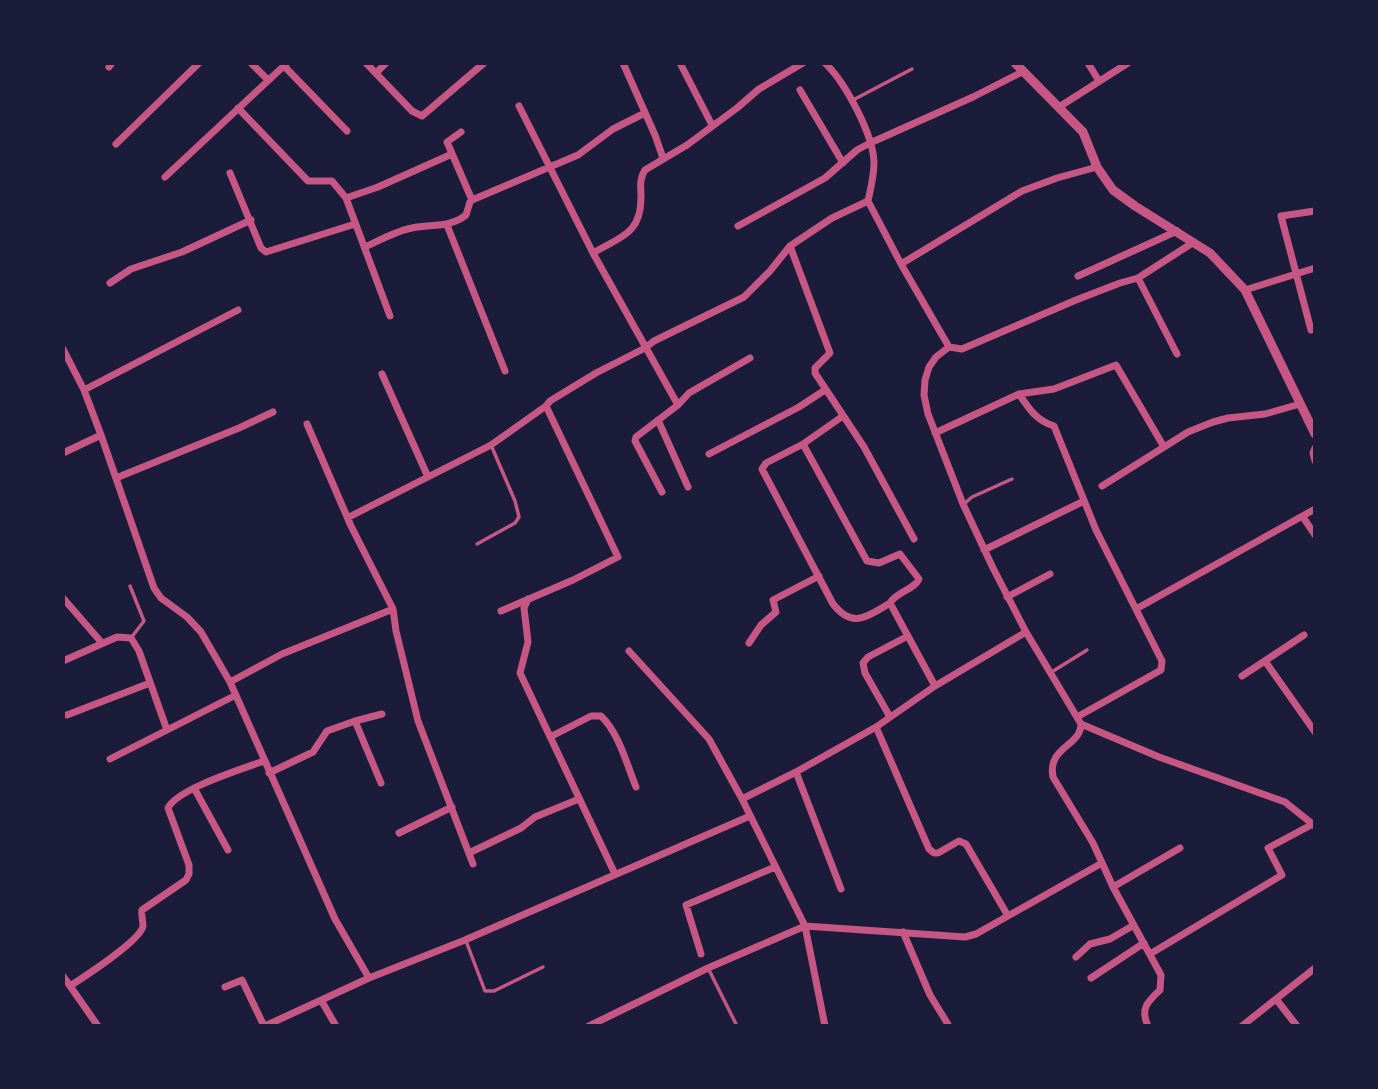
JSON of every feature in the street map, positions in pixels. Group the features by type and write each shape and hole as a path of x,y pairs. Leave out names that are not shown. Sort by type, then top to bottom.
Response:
{"street":[{"path":"116,144 199,63"},
{"path":"251,63 267,79"},
{"path":"366,63 417,115 428,113 484,63"},
{"path":"376,72 386,63"},
{"path":"623,63 663,158"},
{"path":"680,63 712,125"},
{"path":"593,253 630,232 637,224 641,209 640,177 645,170 687,145 759,89 803,63"},
{"path":"825,63 853,100 870,142 874,160 868,201 949,347"},
{"path":"1015,63 1083,132 1103,178 1124,199 1195,242 1222,263 1245,290 1315,434"},
{"path":"1088,63 1099,81"},
{"path":"1059,107 1128,63"},
{"path":"164,177 286,64 347,131"},
{"path":"738,226 825,178 870,142 973,97 1024,71"},
{"path":"800,90 843,163"},
{"path":"519,106 593,253 678,405"},
{"path":"238,108 308,181 332,181 346,198 390,316"},
{"path":"365,247 414,227 447,225 466,215 472,200 578,155 613,129 645,113"},
{"path":"461,132 446,142 472,200"},
{"path":"346,198 378,187 452,154"},
{"path":"901,264 1022,191 1097,167"},
{"path":"230,173 261,248 266,252 355,224"},
{"path":"349,517 491,445 550,401 596,373 744,297 790,246 832,218 868,201"},
{"path":"1311,330 1281,216 1315,211"},
{"path":"110,283 131,269 182,252 251,220"},
{"path":"447,225 505,371"},
{"path":"1077,276 1177,231"},
{"path":"1148,1026 1144,1010 1146,1003 1160,990 1161,975 1113,887 1093,843 1058,786 1052,769 1053,760 1079,734 1079,721 1007,597 963,504 925,402 925,380 936,357 949,347 962,349 1076,300 1138,278 1195,242"},
{"path":"790,246 830,353 815,370 825,390 864,447 914,540"},
{"path":"1245,290 1315,268"},
{"path":"1138,278 1177,354"},
{"path":"84,390 238,310"},
{"path":"63,349 84,390 154,588 201,632 230,682 335,919 369,978"},
{"path":"662,492 635,441 637,435 678,405 689,393 750,358"},
{"path":"935,433 1019,394 1054,388 1116,365 1164,447"},
{"path":"382,374 428,477"},
{"path":"709,454 799,407 825,390"},
{"path":"1019,394 1031,413 1054,426 1096,530 1162,661 1161,670 1079,721"},
{"path":"1102,486 1188,432 1220,419 1265,414 1300,404"},
{"path":"501,611 573,580 618,556 546,406"},
{"path":"116,478 273,412"},
{"path":"803,444 867,561 879,563 900,554 919,579 917,584 890,603 861,619 845,617 834,604 762,470 766,463 803,444 843,416"},
{"path":"658,420 688,487"},
{"path":"307,424 351,526 393,609 418,722 473,864"},
{"path":"63,453 101,435"},
{"path":"1315,448 1315,461"},
{"path":"984,550 1084,501"},
{"path":"1136,609 1315,509"},
{"path":"1303,517 1315,535"},
{"path":"1007,597 1050,575"},
{"path":"749,643 761,625 776,612 773,600 819,576"},
{"path":"63,598 102,643"},
{"path":"528,599 524,608 528,642 520,673 615,874"},
{"path":"890,603 935,686"},
{"path":"230,682 282,654 393,609"},
{"path":"742,799 876,727 935,686 1026,632"},
{"path":"1242,676 1304,635"},
{"path":"890,717 865,673 863,663 868,657 908,636"},
{"path":"63,661 117,637 131,638 139,651 167,730"},
{"path":"629,652 709,738 742,799 805,926 825,1026"},
{"path":"1265,661 1315,732"},
{"path":"67,715 150,683"},
{"path":"110,759 236,695"},
{"path":"269,774 313,752 327,731 355,720 382,714"},
{"path":"550,737 591,716 601,716 618,744 636,787"},
{"path":"355,720 381,783"},
{"path":"1079,721 1159,757 1285,802 1314,825 1268,848 1282,875 1150,954"},
{"path":"876,727 929,849 938,853 958,841 966,844 1008,916"},
{"path":"70,986 120,951 140,931 143,926 142,909 186,880 189,864 168,808 170,804 194,788 264,761"},
{"path":"796,772 841,889"},
{"path":"194,788 228,850"},
{"path":"469,853 520,828 535,817 579,799"},
{"path":"399,833 452,807"},
{"path":"225,986 242,980 264,1026 369,978 465,940 750,816"},
{"path":"1113,887 1180,848"},
{"path":"589,1026 708,968 805,926 965,937 1102,863"},
{"path":"701,954 686,905 775,867"},
{"path":"1076,957 1090,944 1110,939 1134,925"},
{"path":"903,932 925,986 949,1026"},
{"path":"1091,978 1144,943"},
{"path":"1242,1026 1315,968"},
{"path":"63,976 98,1026"},
{"path":"1276,999 1297,1026"},
{"path":"321,1000 336,1026"}],"lane":[{"path":"853,100 912,69"},
{"path":"477,544 515,523 519,517 491,445"},
{"path":"963,504 972,497 1012,479"},
{"path":"130,586 144,621 131,638"},
{"path":"1050,673 1087,650"},
{"path":"465,940 485,991 494,991 543,967"},
{"path":"708,968 737,1026"}]}
